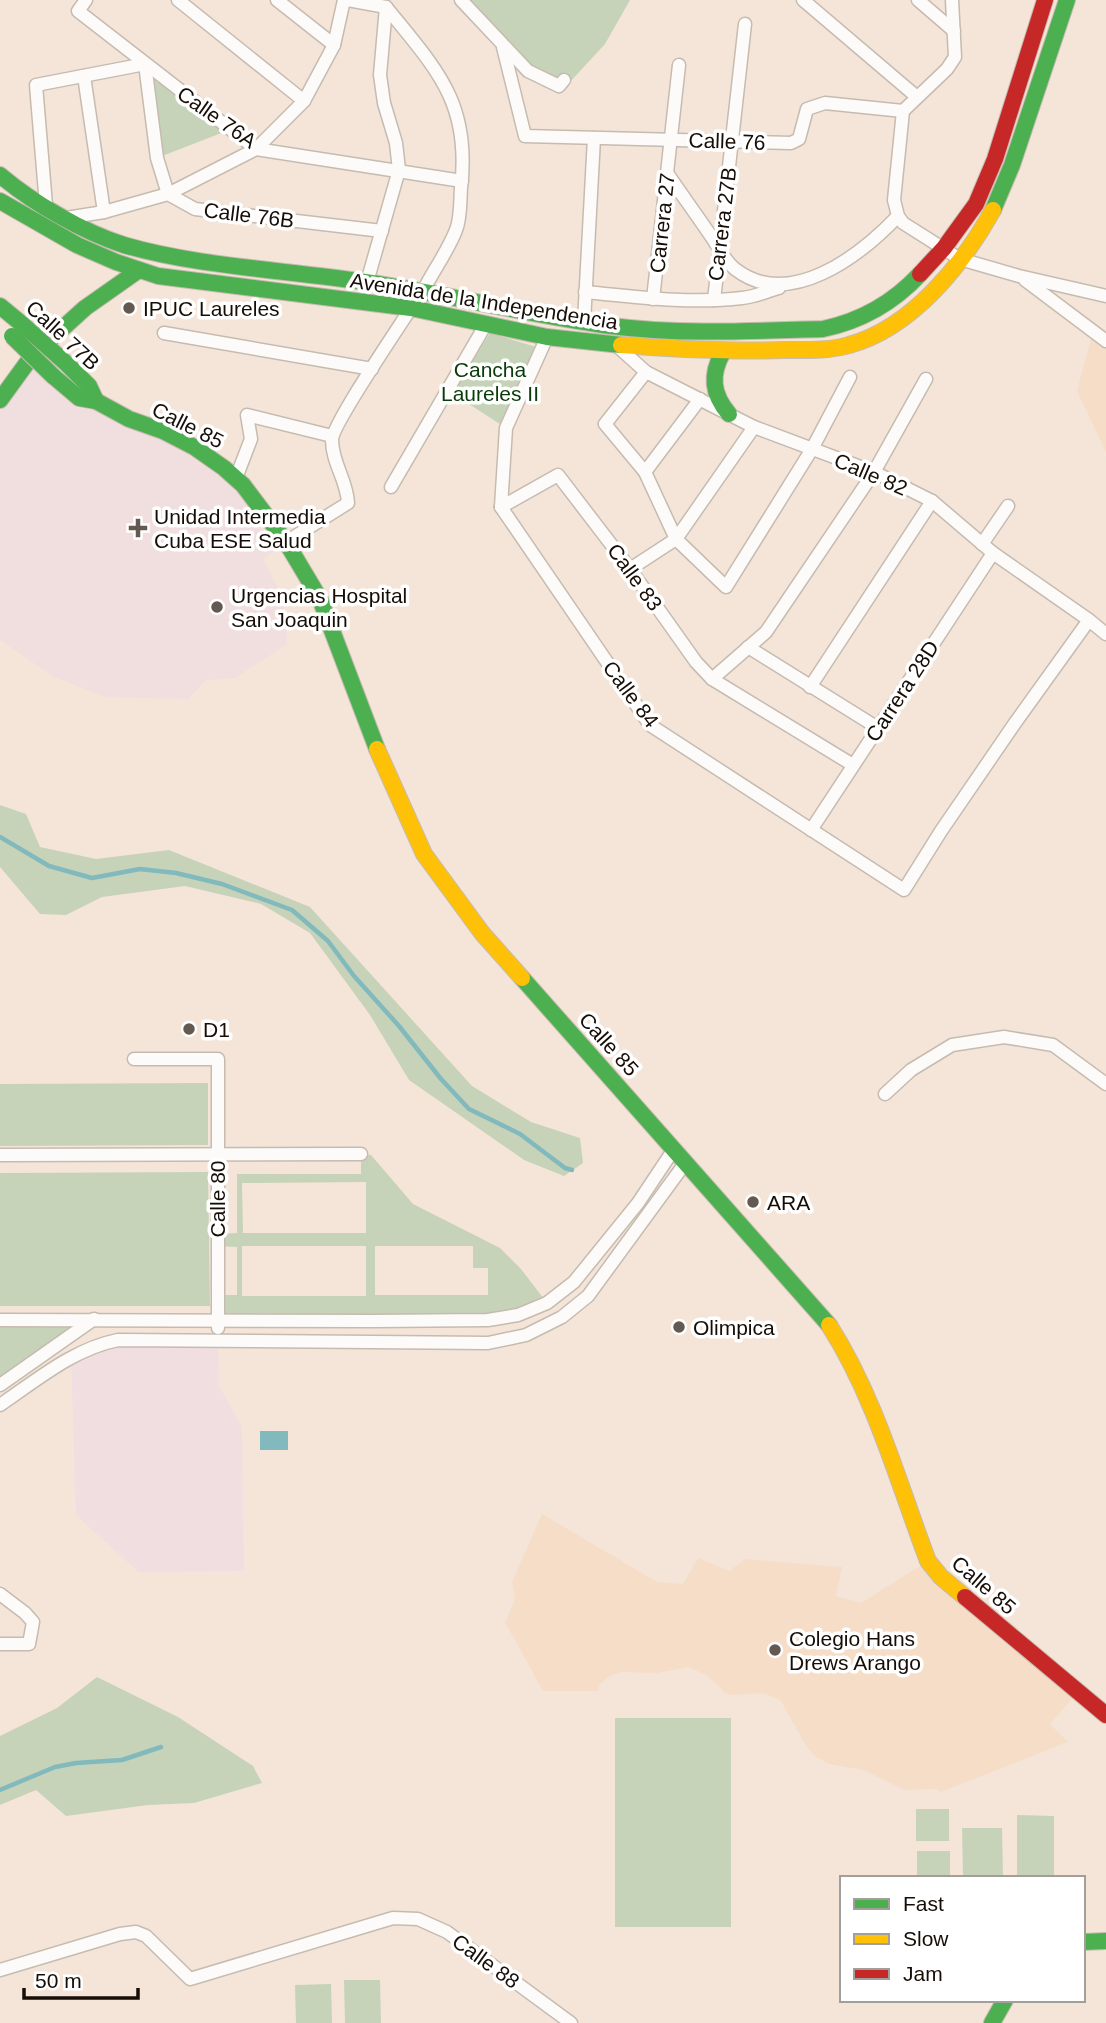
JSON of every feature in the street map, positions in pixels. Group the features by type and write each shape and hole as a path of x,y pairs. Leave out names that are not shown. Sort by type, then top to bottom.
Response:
{"main road":[{"name":"Avenida de la Independencia","path":"0,175 14,187 64,218 84,222 121,244 163,255 367,282 612,326 724,332 823,329 875,310 903,292 944,248 976,204 995,159 1045,0"},
{"name":"Avenida de la Independencia","path":"1,202 56,235 139,270 158,275 411,308 547,337 616,345 723,352 826,349 850,345 888,328 919,307 960,259 992,212 1012,165 1067,0"},
{"path":"0,400 32,356 85,307 139,270"},
{"name":"Calle 77B","path":"0,306 12,329 52,376 79,398 96,401"},
{"name":"Calle 77B","path":"12,329 66,364 89,386 96,401"},
{"path":"723,352 715,364 713,391 719,404 729,414"},
{"name":"Calle 85","path":"96,401 129,419 163,431 194,447 243,485 286,542 320,599 384,768 424,853 452,895 482,933 816,1308 848,1355 862,1384 928,1562 941,1577 1106,1715"},
{"path":"1085,1942 1106,1941"},
{"path":"992,2023 1004,2002"}],"street":[{"path":"178,0 304,101"},
{"path":"278,0 334,45"},
{"path":"84,222 104,212 168,194 256,149 304,101 334,45 346,0 386,7 435,68 450,94 463,138 457,229 422,291"},
{"path":"461,0 528,71 559,86 564,80"},
{"path":"803,0 917,97"},
{"path":"918,0 954,31"},
{"path":"952,0 956,57 903,111 894,200 898,216 903,223 960,259 1106,296"},
{"name":"Calle 76A","path":"82,6 145,64 256,149 462,181"},
{"path":"367,282 399,170 396,143 380,82 386,7"},
{"name":"Carrera 27B","path":"714,300 745,24"},
{"name":"Calle 76","path":"503,47 525,136 790,143 799,139 807,109 825,103 903,111"},
{"path":"46,205 36,85 145,64 157,158 168,194"},
{"name":"Carrera 27","path":"653,299 679,65"},
{"path":"84,76 104,212"},
{"path":"584,322 594,138"},
{"path":"667,173 733,268 752,279 768,284 793,284"},
{"name":"Calle 76B","path":"168,194 195,209 382,232"},
{"path":"585,292 653,299 745,298 793,284 831,268 859,251 898,216"},
{"path":"1019,276 1106,341"},
{"path":"286,542 348,503 348,489 335,460 332,436 411,308"},
{"path":"391,487 485,324"},
{"path":"164,333 372,369"},
{"path":"501,507 506,428 547,337"},
{"name":"Calle 82","path":"616,345 646,372 754,427 874,472 932,501 993,553 1089,620 1106,635"},
{"path":"646,372 605,424 645,472 676,538 726,587 812,449 849,377"},
{"path":"712,679 766,632 874,472 926,379"},
{"path":"645,472 700,399"},
{"path":"236,478 251,439 247,415 332,436"},
{"path":"630,569 676,538 754,427"},
{"name":"Calle 83","path":"501,507 558,475 630,569 696,662 712,679 853,765"},
{"path":"810,687 932,501"},
{"path":"982,544 1008,506"},
{"name":"Calle 84","path":"501,507 650,725 904,890 941,831 1089,620"},
{"name":"Carrera 28D","path":"811,830 993,553"},
{"path":"748,647 878,729"},
{"path":"885,1094 911,1070 952,1045 1004,1037 1053,1045 1106,1084"},
{"name":"Calle 80","path":"134,1059 218,1059 218,1339"},
{"path":"0,1155 361,1154"},
{"path":"0,1320 463,1320 518,1315 547,1303 574,1282 680,1156"},
{"path":"0,1405 71,1357 97,1345 118,1340 488,1343 526,1335 562,1317 588,1296 680,1156"},
{"path":"0,1385 94,1319"},
{"path":"0,1594 33,1622 29,1644 0,1644"},
{"name":"Calle 88","path":"0,1970 120,1934 136,1932 146,1936 190,1979 393,1918 418,1919 447,1932 571,2023"}],"shaded area":[{"path":"1093,331 1106,341 1106,452 1077,391"},
{"name":"Unidad Intermedia Cuba ESE Salud","path":"32,356 194,447 286,542 263,559 284,600 287,644 235,678 206,680 188,699 106,697 54,677 0,640 0,400"},
{"path":"218,1340 219,1386 242,1427 244,1571 139,1572 76,1515 71,1357 97,1345"},
{"name":"Colegio Hans Drews Arango","path":"542,1514 657,1582 683,1584 698,1558 729,1571 746,1559 842,1567 836,1596 861,1603 928,1561 1079,1691 1050,1724 1068,1742 941,1792 936,1789 905,1790 863,1770 829,1764 816,1757 806,1746 781,1701 764,1693 725,1693 708,1676 689,1667 657,1673 620,1672 599,1685 598,1691 543,1691 505,1622 515,1600 512,1582"}],"green space":[{"path":"461,0 630,0 605,44 569,83 528,71"},
{"path":"145,64 229,130 157,158"},
{"name":"Cancha Laureles II","path":"490,333 536,347 509,403 506,428 452,393"},
{"path":"0,805 26,814 40,847 96,859 169,850 310,907 472,1086 531,1122 580,1138 583,1163 564,1176 524,1160 409,1080 370,1015 310,933 261,904 185,886 102,897 66,915 40,914 0,867"},
{"path":"208,1083 208,1145 0,1146 0,1084"},
{"path":"361,1154 371,1155 413,1204 500,1248 521,1269 547,1303 518,1315 217,1321 217,1295 237,1295 237,1247 217,1246 217,1234 237,1233 237,1174 361,1174","holes":["366,1182 366,1233 243,1233 242,1183","242,1246 366,1246 366,1296 242,1296","375,1246 473,1246 473,1268 488,1268 488,1295 375,1295"]},
{"path":"208,1172 210,1306 0,1306 0,1173"},
{"path":"94,1319 0,1385 0,1320"},
{"path":"97,1677 178,1717 253,1766 262,1783 194,1803 148,1805 66,1816 36,1790 0,1805 0,1736 57,1708"},
{"path":"615,1718 731,1718 731,1927 615,1927"},
{"path":"916,1809 949,1809 949,1841 916,1841"},
{"path":"1017,1815 1054,1816 1054,1876 1017,1876"},
{"path":"962,1828 1002,1828 1003,1876 963,1876"},
{"path":"917,1851 950,1851 950,1876 917,1876"},
{"path":"344,1980 380,1980 381,2023 345,2023"},
{"path":"331,1984 332,2023 296,2023 295,1985"}],"water":[{"path":"260,1431 288,1431 288,1450 260,1450"}],"waterway":[{"path":"0,837 49,866 92,878 140,869 176,873 222,884 292,910 328,941 354,976 469,1109 520,1134 565,1168 572,1170"},
{"path":"0,1790 55,1767 122,1760 161,1747"}],"traffic: fast":[{"path":"993,210 1012,165 1067,0"},
{"path":"0,175 59,216 124,245 182,258 396,287 550,316 637,329 823,329 851,321 876,309 920,274"},
{"path":"0,201 77,245 158,276 411,308 547,337 621,345"},
{"path":"0,400 32,356 85,308 139,270"},
{"path":"0,306 23,325"},
{"path":"23,325 67,364"},
{"path":"12,336 53,376"},
{"path":"723,352 716,369 715,384 719,399 729,414"},
{"path":"67,364 89,386 96,401"},
{"path":"53,376 79,398 96,401 129,419 163,431 194,447 243,485 286,542 320,599 377,749"},
{"path":"522,978 829,1325"},
{"path":"1085,1942 1106,1941"},
{"path":"992,2023 1004,2002"}],"traffic: slow":[{"path":"621,345 744,351 818,350 849,345 872,337 914,309 933,291 967,251 993,210"},
{"path":"377,749 424,854 482,933 522,978"},
{"path":"829,1325 873,1410 928,1561 941,1577 965,1597"}],"traffic: jam":[{"path":"920,274 944,248 976,204 995,159 1045,0"},
{"path":"965,1597 1106,1715"}],"place":[{"name":"IPUC Laureles","path":"129,308"},
{"name":"Unidad Intermedia Cuba ESE Salud","path":"138,528"},
{"name":"Urgencias Hospital San Joaquin","path":"217,607"},
{"name":"D1","path":"189,1029"},
{"name":"ARA","path":"753,1202"},
{"name":"Olimpica","path":"679,1327"},
{"name":"Colegio Hans Drews Arango","path":"775,1650"}]}
